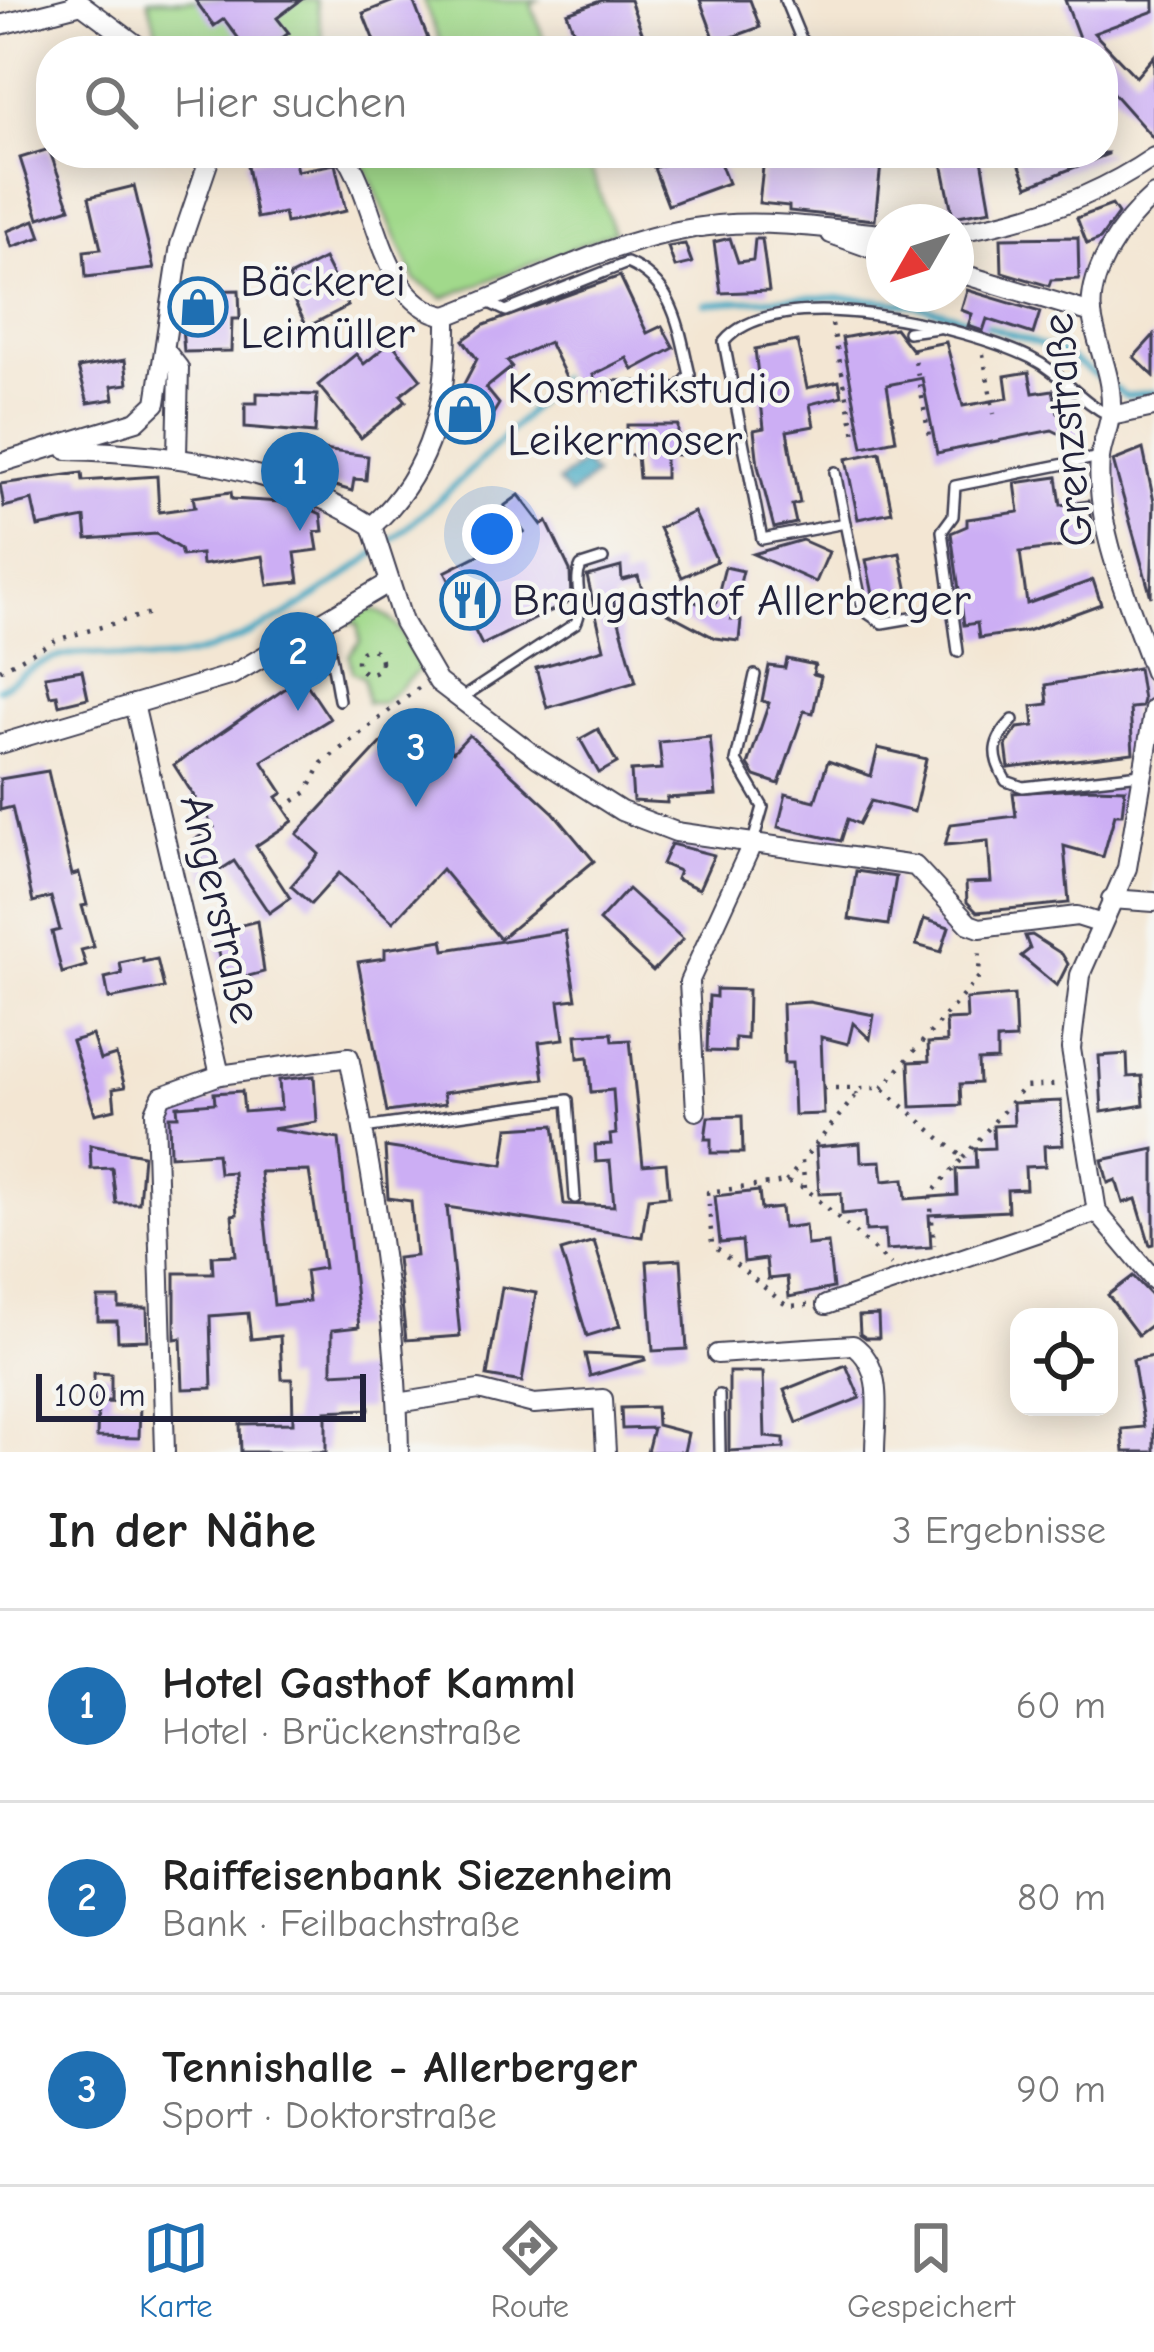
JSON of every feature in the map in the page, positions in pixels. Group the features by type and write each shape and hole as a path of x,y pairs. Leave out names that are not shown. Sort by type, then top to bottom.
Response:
{"street":[{"path":"0,26 77,3 124,36"},
{"path":"974,229 1016,223 1118,182 1154,157"},
{"path":"0,463 137,421 156,403 180,245 207,168"},
{"path":"351,168 405,293 424,312 446,316 574,262 643,240 714,226 866,232"},
{"name":"Grenzstraße","path":"1154,195 1098,273 1092,313 1108,370 1111,411 1100,457 1113,553 1154,672"},
{"path":"815,227 866,246"},
{"path":"974,277 1092,313"},
{"path":"374,531 406,496 421,466 448,372 446,316"},
{"path":"166,350 178,368 177,455"},
{"path":"1111,411 1154,407"},
{"path":"56,449 177,455 335,503 374,531 403,622 434,675 458,700 621,811 676,832 915,866 968,924 980,928 1076,916 1099,923"},
{"path":"0,744 232,675 390,582"},
{"name":"Angerstraße","path":"134,704 220,1075 349,1057 363,1128 398,1403 399,1452"},
{"path":"1154,708 1127,868 1099,923 1072,1019 1072,1083 1097,1212 1154,1280"},
{"path":"696,1112 689,982 752,844"},
{"path":"1111,899 1154,902"},
{"path":"165,1452 155,1112 162,1096 220,1075"},
{"path":"826,1305 1097,1212"},
{"path":"717,1354 853,1345 867,1354 875,1372 875,1452"},
{"path":"398,1403 479,1390 534,1404 603,1399 606,1452"}],"lane":[{"path":"785,0 800,36"},
{"path":"485,302 506,310 627,263 648,272 671,300 690,375 679,388 607,386"},
{"path":"844,523 763,539 724,342 736,328 800,312 917,319 1063,376 1086,405 1111,411"},
{"path":"911,332 942,327"},
{"path":"958,652 942,531 953,515 955,486 1100,457"},
{"path":"835,472 862,610 882,623 922,616"},
{"path":"458,700 576,623 583,610 576,575 581,566 603,559"},
{"path":"325,622 339,700"},
{"path":"752,844 763,807 736,761 755,675"},
{"path":"1012,721 997,736 994,760 1006,781 1023,787 1141,774"},
{"path":"363,1128 568,1100 575,1198"},
{"path":"719,1395 720,1452"}],"path":[{"path":"830,313 855,435"},
{"path":"911,332 930,441"},
{"path":"980,340 994,413"},
{"path":"0,670 56,640 150,613"},
{"path":"367,649 381,659 371,673 357,663 367,649"},
{"path":"284,808 307,792 322,763 434,675"},
{"path":"882,1088 979,977 980,928"},
{"path":"935,1264 930,1196 1024,1087 1072,1083"},
{"path":"823,1088 853,1088 856,1095"},
{"path":"786,1182 862,1088 882,1088 962,1158"},
{"path":"802,1161 806,1188"},
{"path":"826,1305 787,1306 712,1245 708,1192 786,1182 806,1188 906,1278"}],"green space":[{"path":"148,0 316,0 322,36 158,36"},
{"path":"423,0 538,0 531,4 543,36 438,36"},
{"path":"366,168 591,168 614,232 443,298 415,280"},
{"path":"367,609 394,623 420,669 382,703 367,703 364,678 352,672 349,655 360,642 357,623 342,623"}],"water":[{"path":"583,462 595,475 570,496 558,482"}],"building":[{"path":"195,0 301,0 277,18 289,33 285,36 237,36 224,19 214,26"},
{"path":"396,0 413,0 427,36 372,36 363,13"},
{"path":"603,0 630,0 643,36 575,36 567,13"},
{"path":"700,0 750,0 760,27 735,36 713,36"},
{"path":"1065,0 1154,0 1154,11 1094,33 1097,36 1078,36"},
{"path":"1154,56 1154,139 1118,99 1118,58 1136,77"},
{"path":"36,153 36,168 56,168 70,208 39,218 20,158"},
{"path":"247,168 336,168 346,211 286,223 284,213 257,218"},
{"path":"654,168 722,168 728,183 668,205"},
{"path":"763,168 881,168 877,204 866,204 866,219 789,211 789,206 759,203"},
{"path":"943,168 984,168 991,210 974,213 974,204 950,204"},
{"path":"1021,168 1073,168 1028,186"},
{"path":"134,186 154,269 86,277 84,251 101,249 89,197"},
{"path":"1112,205 1118,214 1100,239 1087,244 1077,218"},
{"path":"35,220 41,237 12,247 7,231"},
{"path":"1078,237 1079,279 1051,280 1049,286 1002,272 1001,238"},
{"path":"730,238 738,262 753,260 755,239 762,239 769,291 721,293 714,242"},
{"path":"685,244 692,263 675,267 668,247"},
{"path":"324,259 348,306 307,327 289,291 294,288 289,277"},
{"path":"620,276 647,333 662,326 674,348 633,370 627,358 593,375 596,382 574,393 549,342 507,361 512,367 486,388 499,404 475,444 448,428 454,403 477,359 463,340 484,325"},
{"path":"239,290 240,319 232,319 231,351 184,352 182,327 196,327 195,291"},
{"path":"974,292 1040,312 1033,334 987,319 983,331 968,326 972,314 966,312 974,312"},
{"path":"895,328 911,349 946,342 963,406 1008,398 1005,376 1029,372 1033,393 1053,390 1058,413 1079,423 1081,444 1052,430 937,453 922,378 887,385 896,440 863,447 842,338"},
{"path":"1154,335 1154,376 1134,357"},
{"path":"797,341 807,388 839,381 842,396 810,404 814,426 787,431 800,503 792,505 796,523 774,528 754,430 764,428 755,349"},
{"path":"391,342 421,379 401,395 406,401 361,438 318,385 356,354 364,364"},
{"path":"125,360 128,384 112,386 114,399 88,403 78,368"},
{"path":"257,393 317,395 315,433 245,427 245,403 257,403"},
{"path":"627,425 678,425 678,455 665,454 665,478 639,478 637,455 627,455"},
{"path":"301,447 368,456 366,480 354,479 352,491 298,475"},
{"path":"1143,449 1154,502 1151,597 1113,461"},
{"path":"880,452 892,512 858,519 846,459"},
{"path":"82,473 83,481 157,476 159,512 195,507 193,497 231,492 232,499 296,503 321,514 323,531 315,532 318,550 295,553 299,582 268,585 263,556 202,565 201,554 182,556 180,549 156,534 87,539 85,518 38,527 32,500 4,507 0,484"},
{"path":"1057,477 1061,505 1088,501 1094,543 1020,552 1027,604 1093,580 1101,604 1027,631 979,638 977,623 964,625 951,533 967,526 967,519 1019,512 1015,483"},
{"path":"519,495 542,525 547,522 570,570 571,601 482,645 445,572 524,532 504,506"},
{"path":"694,512 717,561 682,577 659,528"},
{"path":"802,540 829,552 816,582 753,554"},
{"path":"900,553 909,597 875,604 866,560"},
{"path":"621,567 622,580 638,576 643,593 613,600 636,682 547,708 536,668 604,649 587,576"},
{"path":"725,567 743,571 731,619 741,620 739,641 715,638 666,612 674,593 714,610"},
{"path":"787,659 815,665 813,674 821,676 813,713 804,711 779,784 755,776 748,765 769,703 762,701 769,666 785,668"},
{"path":"1138,668 1143,700 1141,707 1130,708 1133,753 1009,768 1006,745 1018,728 1034,726 1032,706 1048,704 1046,685"},
{"path":"82,670 88,698 59,705 57,695 50,696 45,676"},
{"path":"302,677 330,719 262,761 283,793 277,797 293,821 256,846 290,898 269,913 234,861 205,880 196,839 214,827 174,765"},
{"path":"410,712 453,752 469,735 554,813 594,861 500,939 442,869 393,922 339,873 311,904 291,886 319,854 297,834"},
{"path":"598,729 617,763 599,773 580,739"},
{"path":"710,737 716,795 667,798 667,803 633,801 631,771 662,769 659,742"},
{"path":"878,748 926,759 914,812 871,801 859,824 848,819 841,841 778,827 786,794 815,801 828,761 871,776"},
{"path":"48,771 72,875 79,873 87,905 82,906 94,947 81,950 86,966 62,973 52,932 60,930 51,897 33,902 12,807 0,810 0,779"},
{"path":"1125,789 1122,814 1115,814 1103,857 1064,846 1069,903 977,912 967,902 966,883 991,882 988,841 945,845 951,824 1016,816 1013,793"},
{"path":"671,844 714,855 699,889 676,879 679,871 662,864"},
{"path":"856,871 896,877 888,925 849,919"},
{"path":"628,889 683,939 653,971 599,921"},
{"path":"924,919 949,927 941,952 916,945"},
{"path":"257,921 264,972 226,982 214,932"},
{"path":"565,931 576,999 559,1001 564,1039 539,1042 544,1079 443,1093 445,1104 387,1112 358,962 385,958 385,949 443,940 445,950"},
{"path":"1032,935 1062,954 1068,964 1057,986 1021,956 1030,949 1025,936"},
{"path":"143,958 143,962 157,959 164,988 109,999 105,978 122,974 120,963"},
{"path":"716,989 748,990 747,1039 735,1038 735,1052 707,1051 709,996 716,997"},
{"path":"1014,995 1016,1039 997,1040 997,1060 978,1061 979,1083 960,1084 961,1105 911,1107 909,1062 929,1061 928,1043 947,1042 946,1020 967,1019 966,999"},
{"path":"809,1002 874,1015 870,1039 853,1023 848,1044 821,1037 824,1114 794,1115 792,1063 784,1063 782,1004"},
{"path":"612,1033 613,1041 630,1040 643,1165 666,1163 669,1196 648,1198 642,1237 447,1207 460,1336 406,1340 397,1258 416,1256 411,1201 388,1198 385,1147 503,1165 508,1128 554,1125 564,1204 614,1206 610,1161 596,1162 595,1145 611,1144 610,1135 616,1134 613,1090 591,1092 588,1057 578,1058 576,1035"},
{"path":"92,1035 100,1060 116,1055 125,1087 113,1089 115,1109 95,1114 72,1041"},
{"path":"1127,1054 1128,1077 1142,1076 1144,1105 1102,1112 1099,1056"},
{"path":"314,1076 317,1122 272,1129 339,1139 359,1327 332,1330 332,1373 367,1371 369,1409 326,1411 326,1452 241,1452 240,1424 293,1423 292,1379 282,1379 280,1336 251,1339 248,1313 210,1316 212,1388 183,1389 181,1338 175,1339 175,1273 213,1273 212,1256 236,1255 232,1215 237,1214 233,1172 219,1173 217,1153 170,1156 169,1116 178,1116 177,1106 215,1103 214,1093 242,1091 244,1112 281,1109 279,1080","holes":["309,1171 324,1268 305,1271 309,1301 274,1305 260,1172"]},
{"path":"1061,1101 1063,1145 1044,1146 1045,1166 1025,1167 1026,1189 1007,1190 1008,1211 929,1215 931,1247 886,1250 885,1230 866,1231 865,1212 842,1214 841,1193 819,1194 816,1147 860,1143 861,1162 881,1161 883,1181 904,1179 906,1199 957,1195 956,1169 976,1168 975,1149 994,1148 993,1126 1014,1125 1013,1103"},
{"path":"742,1116 743,1153 711,1153 711,1139 705,1139 708,1117"},
{"path":"90,1145 143,1155 139,1203 116,1203 112,1168 91,1169"},
{"path":"1154,1149 1154,1244 1150,1245 1136,1199 1123,1203 1116,1180 1108,1183 1102,1160"},
{"path":"759,1191 761,1210 781,1208 783,1228 805,1225 807,1245 828,1243 833,1288 789,1297 787,1277 768,1279 766,1259 744,1262 742,1241 720,1243 715,1196"},
{"path":"594,1241 620,1326 587,1336 561,1251"},
{"path":"681,1259 687,1349 653,1351 647,1261"},
{"path":"1133,1276 1154,1298 1154,1323 1138,1335 1108,1295"},
{"path":"502,1287 536,1293 522,1382 487,1376"},
{"path":"98,1298 119,1298 119,1308 147,1308 148,1340 118,1341 117,1321 98,1321"},
{"path":"878,1315 879,1338 860,1334 859,1316"},
{"path":"585,1354 644,1357 645,1360 590,1376"},
{"path":"1154,1356 1154,1452 1124,1452 1122,1429 1144,1427 1133,1360"},
{"path":"846,1365 860,1398 797,1423 784,1390"},
{"path":"729,1372 763,1372 765,1437 784,1439 784,1448 729,1451"},
{"path":"94,1373 111,1374 111,1401 94,1401"},
{"path":"98,1402 140,1403 139,1438 97,1437"},
{"path":"656,1407 657,1425 688,1433 684,1452 647,1452 653,1428 622,1429 621,1408"}],"waterway":[{"path":"705,304 805,298 872,300 970,320"},
{"path":"985,325 1061,352 1126,396 1154,392"},
{"path":"0,689 57,658 78,653 138,659 190,655 238,639 289,613 340,580 439,500 559,378"}],"place":[{"name":"Bäckerei Leimüller","path":"198,307"},
{"name":"Kosmetikstudio Leikermoser","path":"465,414"},
{"name":"Hotel Gasthof Kamml","path":"300,531"},
{"name":"Braugasthof Allerberger","path":"470,600"},
{"name":"Raiffeisenbank Siezenheim","path":"298,711"},
{"name":"Tennishalle - Allerberger","path":"416,807"}]}
